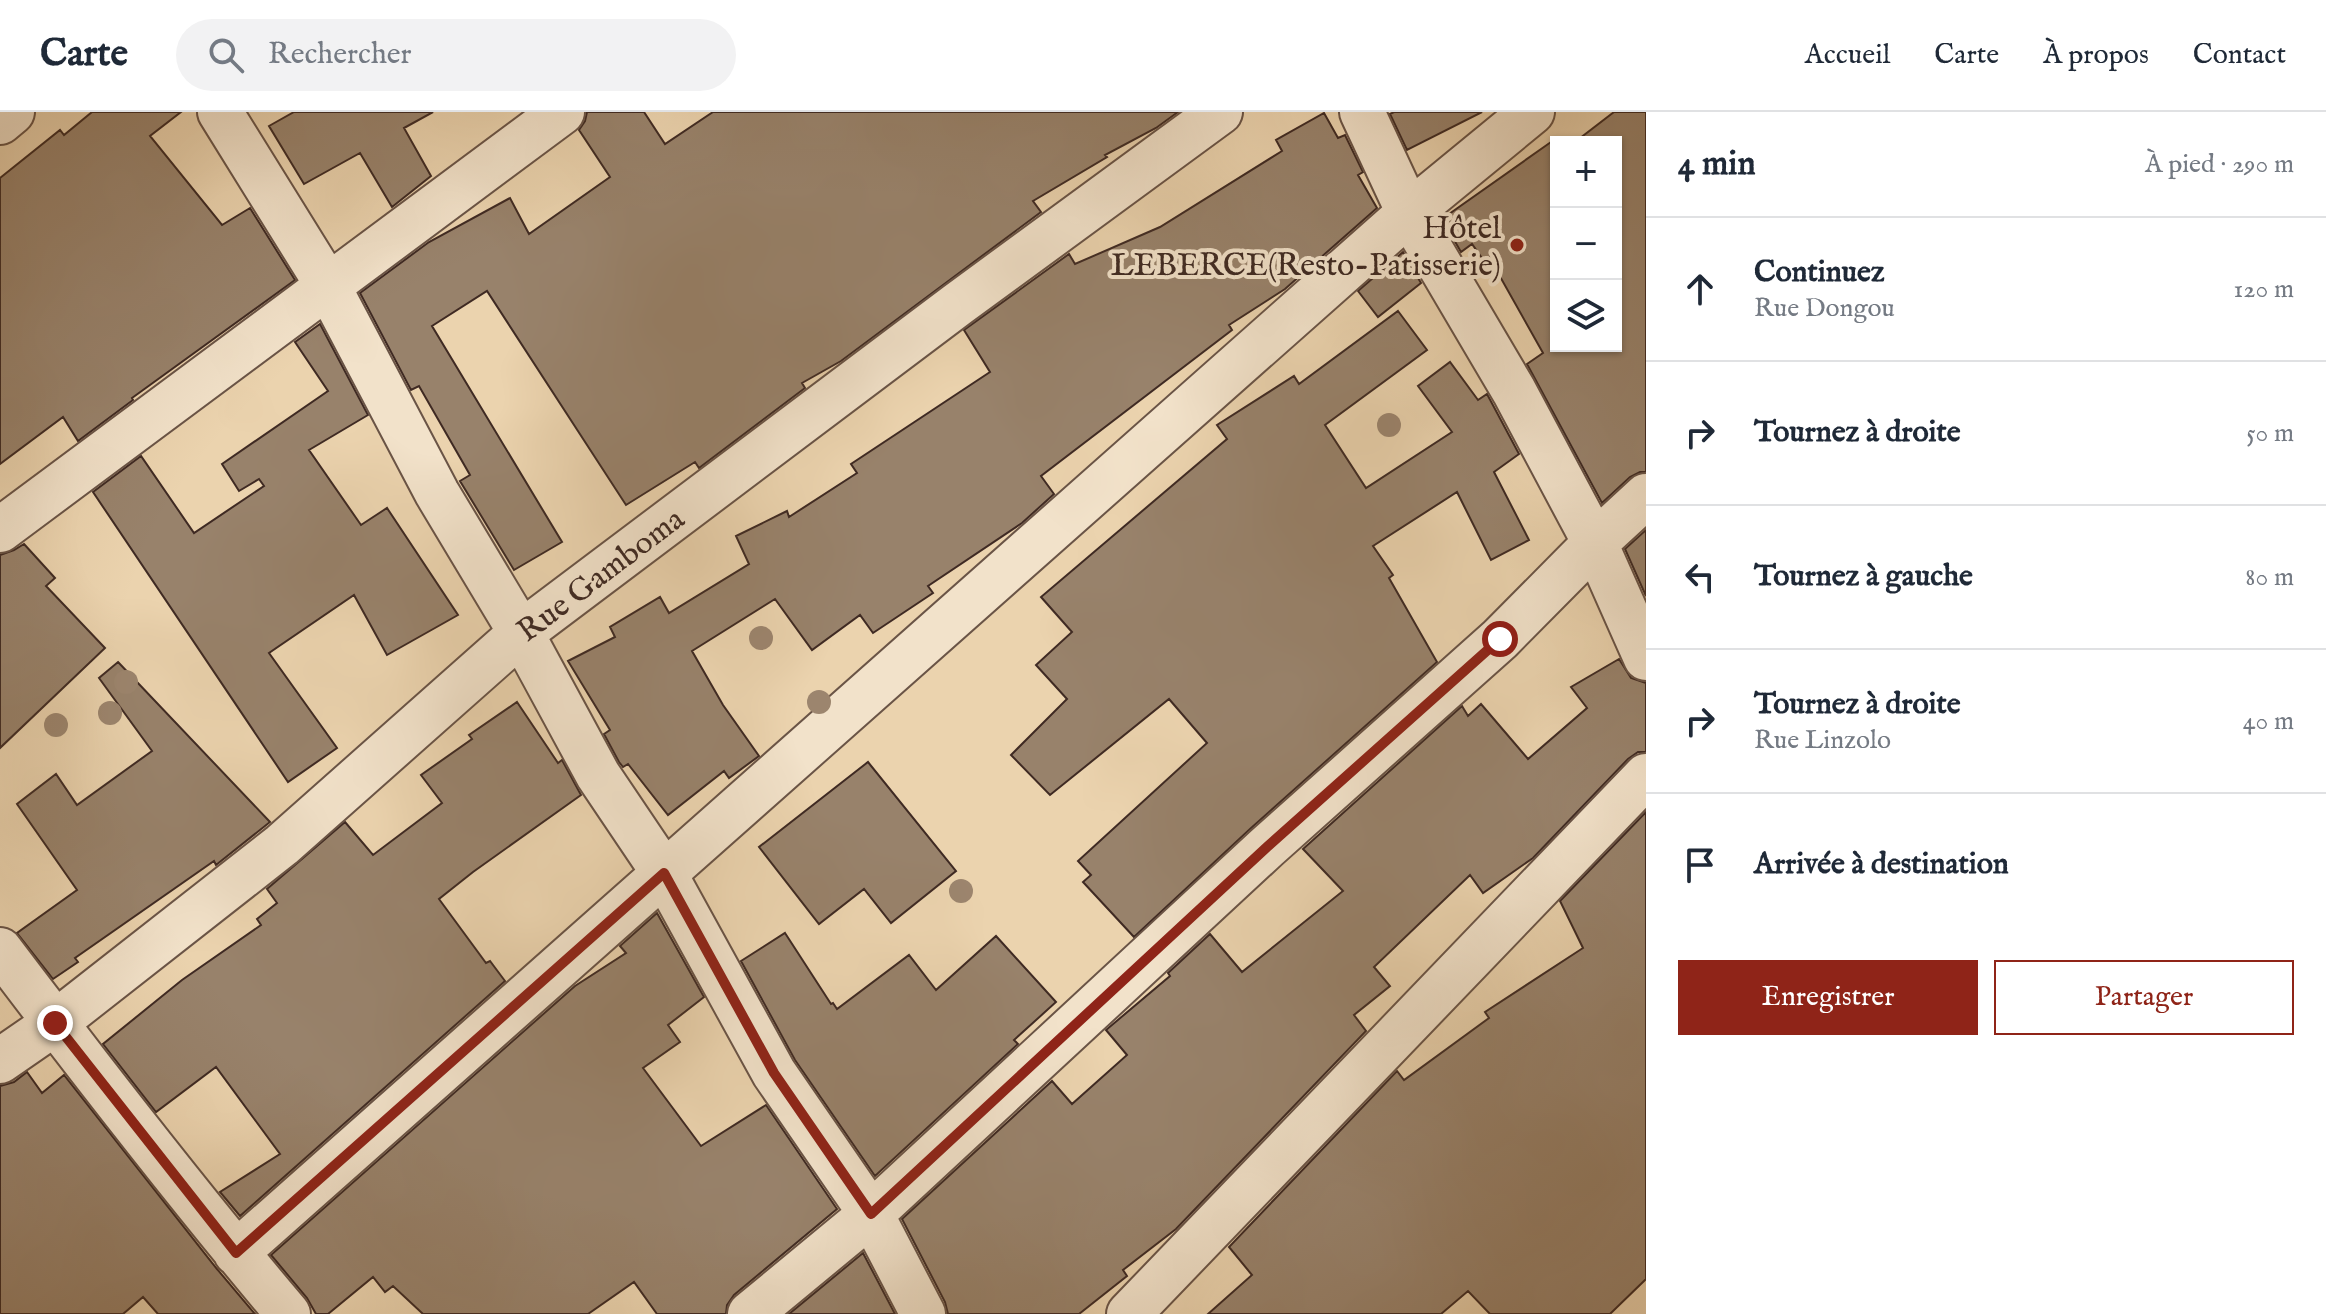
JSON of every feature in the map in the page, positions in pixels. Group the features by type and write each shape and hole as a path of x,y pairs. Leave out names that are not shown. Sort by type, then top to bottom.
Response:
{"street":[{"path":"0,122 12,112"},
{"path":"220,112 328,286 437,493 521,633 598,775 664,873 774,1073 871,1214 923,1314"},
{"path":"0,530 562,112"},
{"name":"Rue Gamboma","path":"0,1061 55,1023 282,845 521,633 958,304 1220,112"},
{"path":"1362,112 1409,213 1514,391 1595,543 1646,658"},
{"path":"236,1253 1409,213 1532,112"},
{"path":"750,1314 871,1214 1267,847 1500,639 1646,496"},
{"path":"1129,1314 1646,776"},
{"path":"0,950 236,1253 288,1314"}],"building":[{"path":"92,112 181,112 150,136 222,225 250,208 295,280 78,441 63,417 0,464 0,178 60,130 64,135"},
{"path":"294,112 433,112 404,128 431,176 392,207 360,153 304,184 269,126"},
{"path":"587,112 644,112 665,144 713,112 1178,112 1033,201 1041,212 841,361 802,383 805,388 699,468 695,462 626,505 487,291 432,326 562,542 514,570 460,481 470,475 419,386 411,390 360,293 429,242 510,198 529,234 610,177 579,130"},
{"path":"1482,112 1407,150 1390,114"},
{"path":"1614,112 1646,112 1646,472 1630,477 1602,503 1527,364 1543,353 1489,257 1484,261 1472,244 1461,252 1442,219 1550,143 1550,352 1622,352 1622,136 1583,136"},
{"path":"1324,113 1338,138 1345,135 1363,172 1358,175 1377,208 1285,289 1229,325 1232,330 1041,476 1054,494 1022,523 928,586 933,593 873,633 860,615 812,650 775,599 692,651 723,705 759,756 729,778 724,771 668,815 628,764 623,767 619,762 604,734 610,730 568,661 615,637 610,627 660,597 669,613 749,564 736,536 787,511 789,517 857,473 851,464 990,372 964,330 1069,254 1075,264 1160,227 1282,151 1276,140"},
{"path":"1403,252 1421,283 1378,317 1358,291"},
{"path":"1398,311 1427,350 1325,425 1366,488 1452,432 1418,386 1450,362 1478,400 1487,394 1519,454 1494,472 1529,540 1491,560 1457,492 1373,546 1393,575 1389,578 1437,662 1134,937 1083,882 1091,875 1078,861 1207,743 1169,699 1050,795 1011,755 1067,699 1036,665 1072,632 1041,597 1227,439 1217,425 1294,376 1299,384"},
{"path":"320,324 368,415 309,450 361,525 387,508 458,615 387,655 354,595 269,653 337,748 288,782 93,492 141,456 194,533 264,486 259,479 239,491 222,464 328,391 295,342"},
{"path":"1646,530 1646,596 1625,549"},
{"path":"24,544 55,578 46,586 105,648 0,748 0,555"},
{"path":"1619,659 1631,678 1646,683 1646,752 1638,752 1628,759 1533,858 1483,893 1470,875 1374,967 1390,986 1354,1015 1366,1031 1176,1229 1123,1270 1127,1276 1079,1314 948,1314 945,1302 902,1219 1052,1081 1072,1104 1127,1055 1106,1030 1170,976 1168,973 1210,934 1242,972 1343,891 1303,849 1462,706 1468,716 1481,704 1528,759 1587,708 1571,687"},
{"path":"118,662 270,822 216,865 214,861 75,958 78,962 53,979 17,933 77,890 17,804 56,774 77,805 152,751 99,678"},
{"path":"517,702 558,763 562,760 581,795 439,899 486,963 490,961 505,981 240,1216 220,1192 280,1154 216,1067 156,1112 103,1044 182,980 261,925 257,919 277,903 267,889 345,822 373,855 442,803 421,775 472,739 469,735"},
{"path":"868,762 956,871 891,923 864,889 819,924 759,847"},
{"path":"1646,812 1646,1279 1610,1314 1490,1314 1468,1291 1441,1314 1208,1314 1252,1275 1229,1247 1397,1071 1404,1080 1489,1018 1485,1012 1583,948 1560,901"},
{"path":"657,913 704,997 668,1025 680,1042 643,1068 701,1146 766,1105 837,1209 734,1295 727,1305 726,1314 657,1314 634,1282 588,1314 423,1314 393,1286 385,1292 373,1277 328,1314 316,1314 307,1298 271,1255 575,986 626,953 620,946"},
{"path":"785,933 837,1009 909,955 936,990 996,936 1056,1002 1014,1040 1018,1044 875,1176 795,1060 741,961"},
{"path":"27,1072 42,1093 64,1075 255,1314 158,1314 143,1297 123,1314 0,1314 0,1086 14,1082"},
{"path":"863,1253 895,1314 789,1314"}],"place":[{"name":"Hôtel LEBERCE(Resto-Patisserie)","path":"1517,245"}],"route":[{"path":"55,1023 236,1253 664,873 774,1073 871,1214 1267,847 1500,639"}]}
